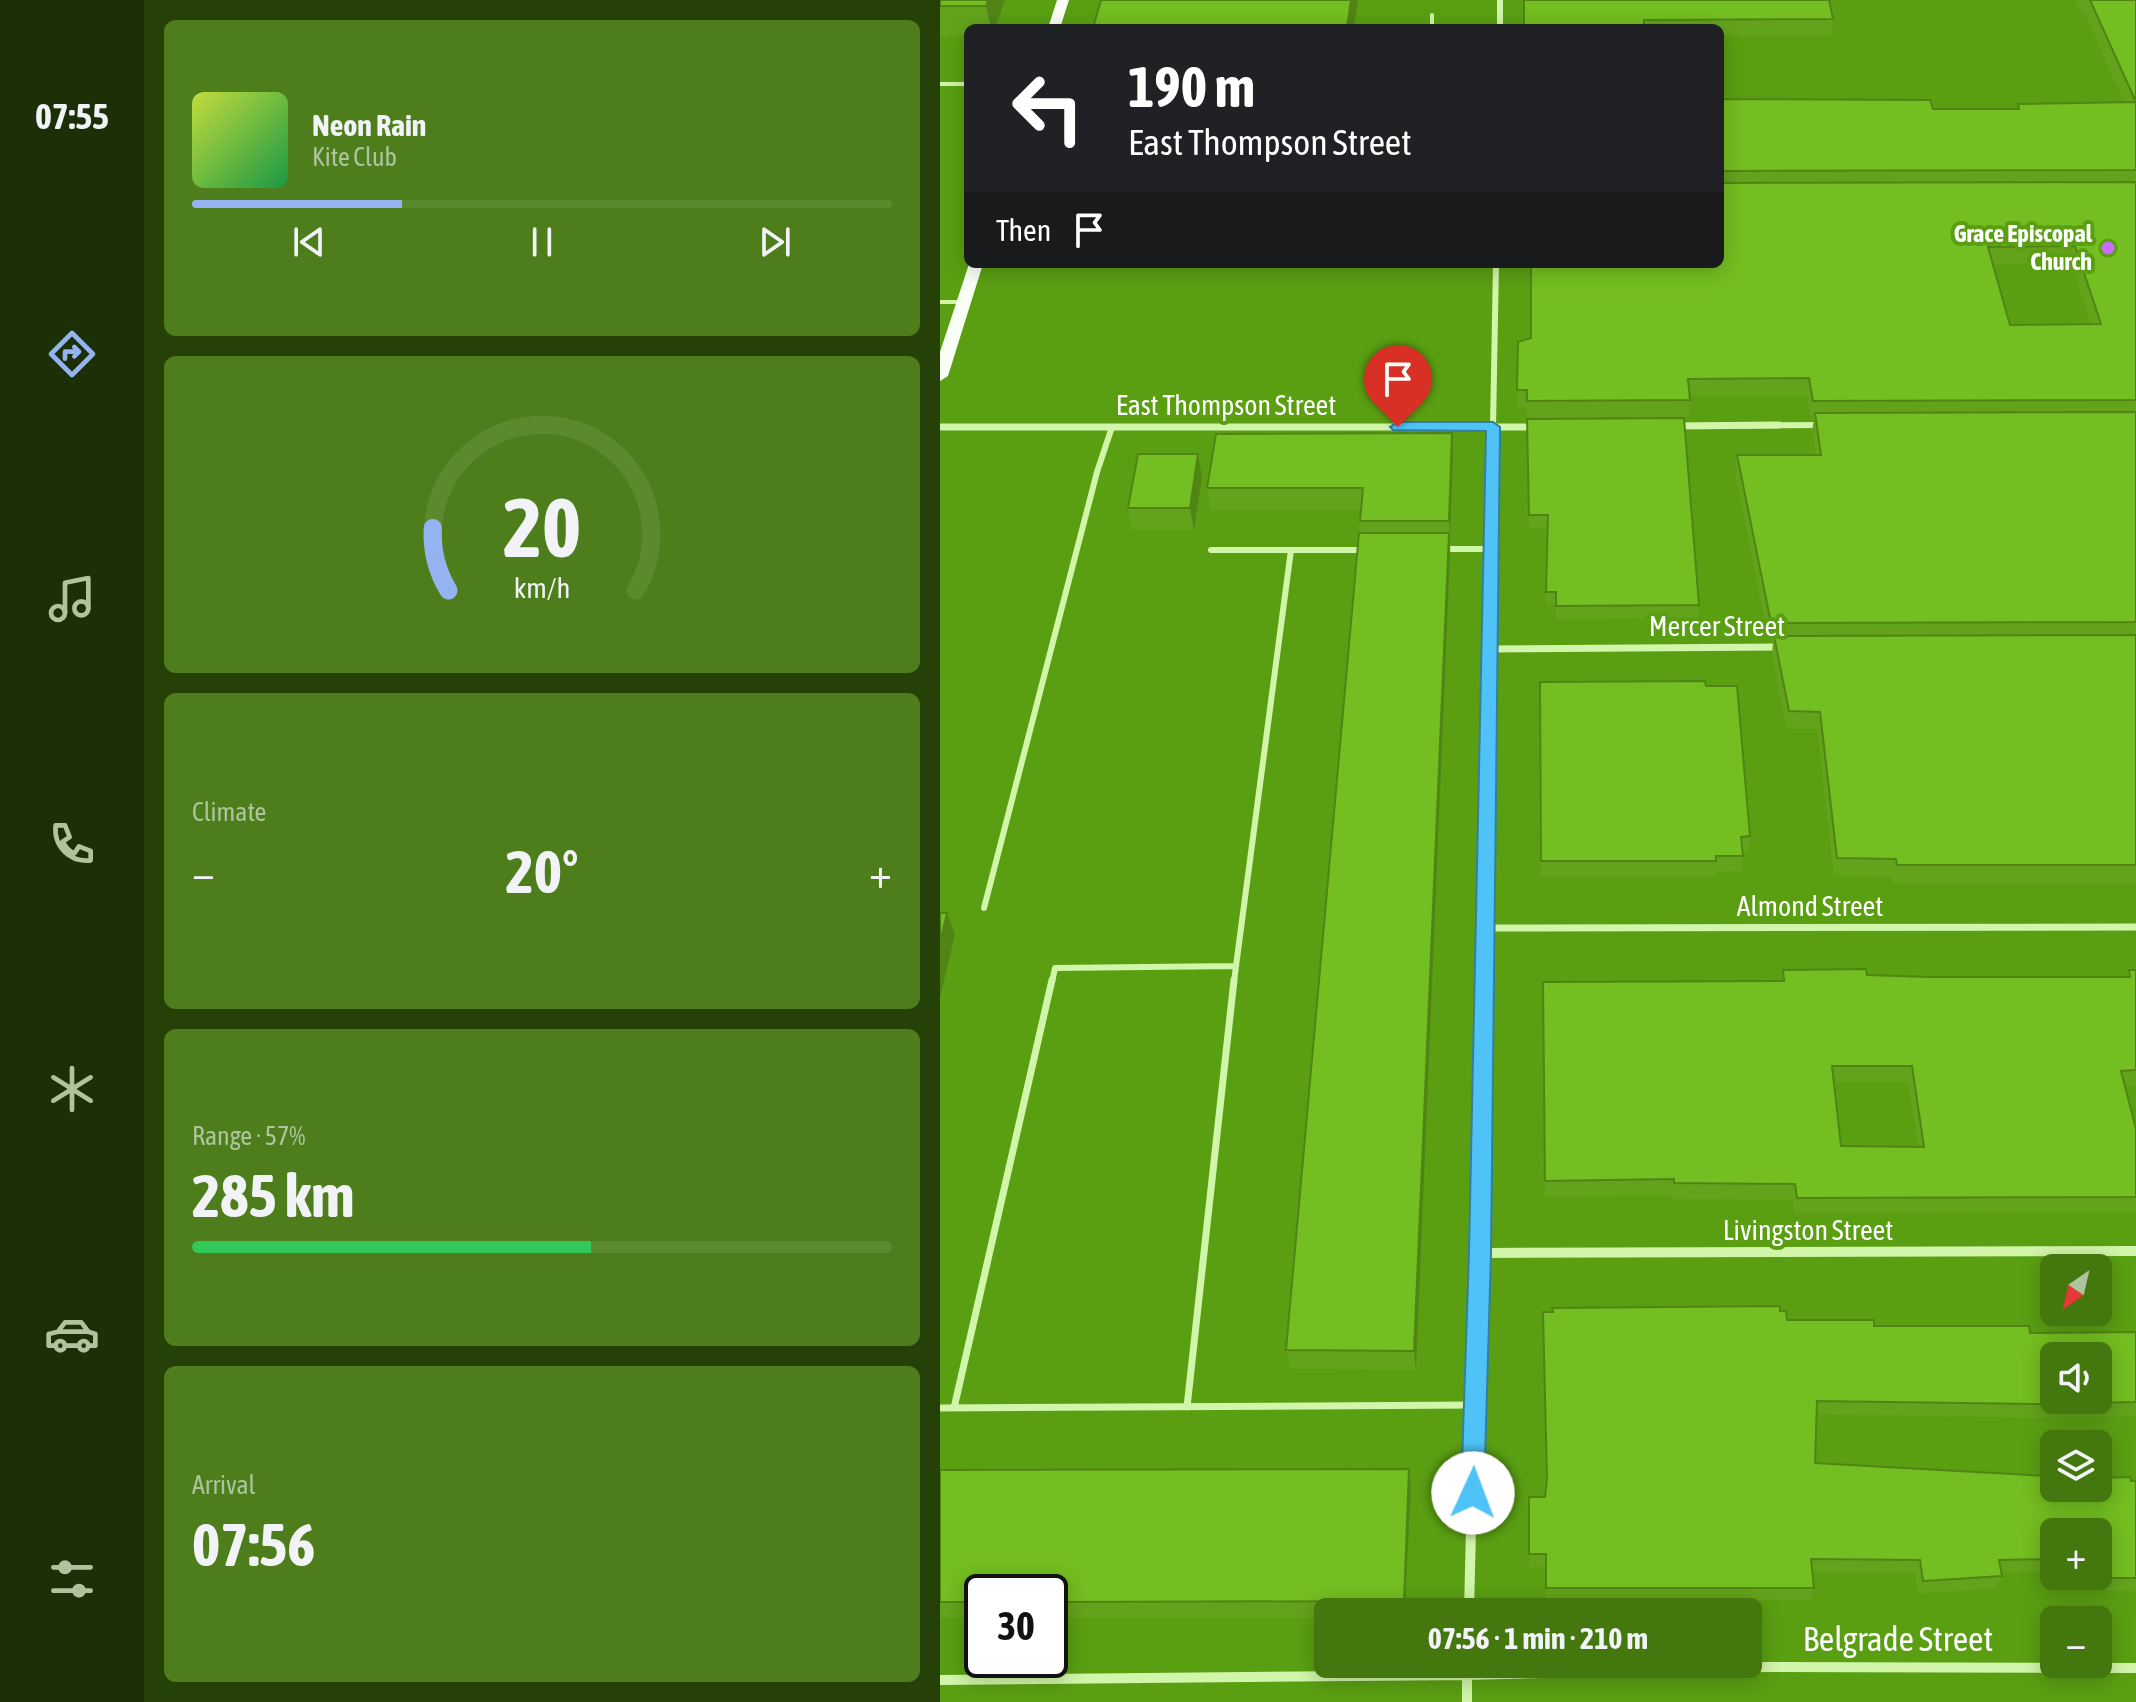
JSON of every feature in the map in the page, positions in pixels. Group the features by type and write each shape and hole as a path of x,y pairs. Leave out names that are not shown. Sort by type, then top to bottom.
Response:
{"main road":[{"path":"1055,24 1063,0"},
{"path":"940,376 975,268"}],"street":[{"path":"1500,0 1500,24"},
{"path":"1469,1598 1480,1253 1496,268"},
{"path":"1666,426 1838,425"},
{"name":"East Thompson Street","path":"940,427 1540,427"},
{"name":"Mercer Street","path":"1489,649 1789,647"},
{"name":"Almond Street","path":"1484,928 2136,927"},
{"name":"Livingston Street","path":"1480,1253 2136,1251"},
{"name":"Belgrade Street","path":"1762,1667 2136,1668"},
{"name":"Belgrade Street","path":"940,1680 1314,1673"},
{"path":"1467,1678 1467,1702"}],"lane":[{"path":"1432,15 1432,24"},
{"path":"940,84 964,84"},
{"path":"940,302 964,302"},
{"path":"984,908 1093,487 1112,427"},
{"path":"1429,549 1491,549"},
{"path":"1211,550 1368,550"},
{"path":"1187,1407 1236,966 1291,550"},
{"path":"954,1408 1055,968 1236,966"},
{"path":"940,1408 1476,1405"}],"building":[{"path":"940,0 988,0 986,6 940,6"},
{"path":"1101,0 1351,0 1348,24 1094,24"},
{"path":"1524,0 1829,0 1833,19 1644,20 1644,24 1524,24"},
{"path":"2090,0 2136,0 2136,102"},
{"path":"1724,99 1930,100 1933,109 2019,109 2018,104 2136,102 2136,170 1724,171"},
{"path":"2136,182 2136,400 1813,401 1809,378 1688,379 1690,400 1527,401 1527,390 1517,390 1518,342 1531,338 1531,268 1724,268 1724,183","holes":["2075,246 2101,324 2010,325 1988,247"]},
{"path":"2136,412 2136,622 1771,623 1737,455 1821,455 1815,413"},
{"path":"1684,418 1699,605 1556,606 1556,592 1546,592 1548,515 1529,515 1527,419"},
{"path":"1452,433 1449,521 1360,521 1363,488 1207,488 1216,434"},
{"path":"1138,454 1198,454 1190,508 1128,508"},
{"path":"1359,533 1449,533 1414,1351 1286,1350"},
{"path":"2136,635 2136,865 1897,865 1896,859 1837,858 1820,712 1789,711 1774,636"},
{"path":"1705,681 1706,686 1737,686 1750,836 1741,837 1743,856 1716,856 1716,861 1541,861 1540,682"},
{"path":"940,913 947,913 940,943"},
{"path":"1866,969 1867,975 1928,977 2130,977 2129,970 2136,970 2136,1070 2121,1071 2136,1129 2136,1197 1797,1198 1795,1184 1674,1183 1674,1179 1545,1181 1543,982 1784,981 1783,970","holes":["1832,1066 1912,1066 1924,1147 1841,1146"]},
{"path":"1780,1306 1780,1311 1786,1311 1787,1320 1874,1320 1874,1326 2029,1326 2030,1333 2136,1332 2136,1402 2112,1402 2112,1342 2040,1342 2040,1404 1817,1401 1815,1463 2040,1476 2040,1502 2112,1502 2112,1478 2130,1477 2131,1481 2136,1481 2136,1578 2112,1578 2112,1518 2040,1518 2040,1559 1999,1560 2002,1576 1923,1581 1920,1560 1811,1559 1814,1588 1546,1588 1546,1554 1529,1554 1529,1497 1545,1497 1543,1312 1553,1312 1552,1308"},
{"path":"1409,1469 1404,1598 1068,1602 1068,1574 964,1574 964,1602 940,1602 940,1470"}],"place":[{"name":"Grace Episcopal Church","path":"2108,248"}],"route":[{"path":"1398,427 1493,427 1480,1253 1473,1493"}]}
